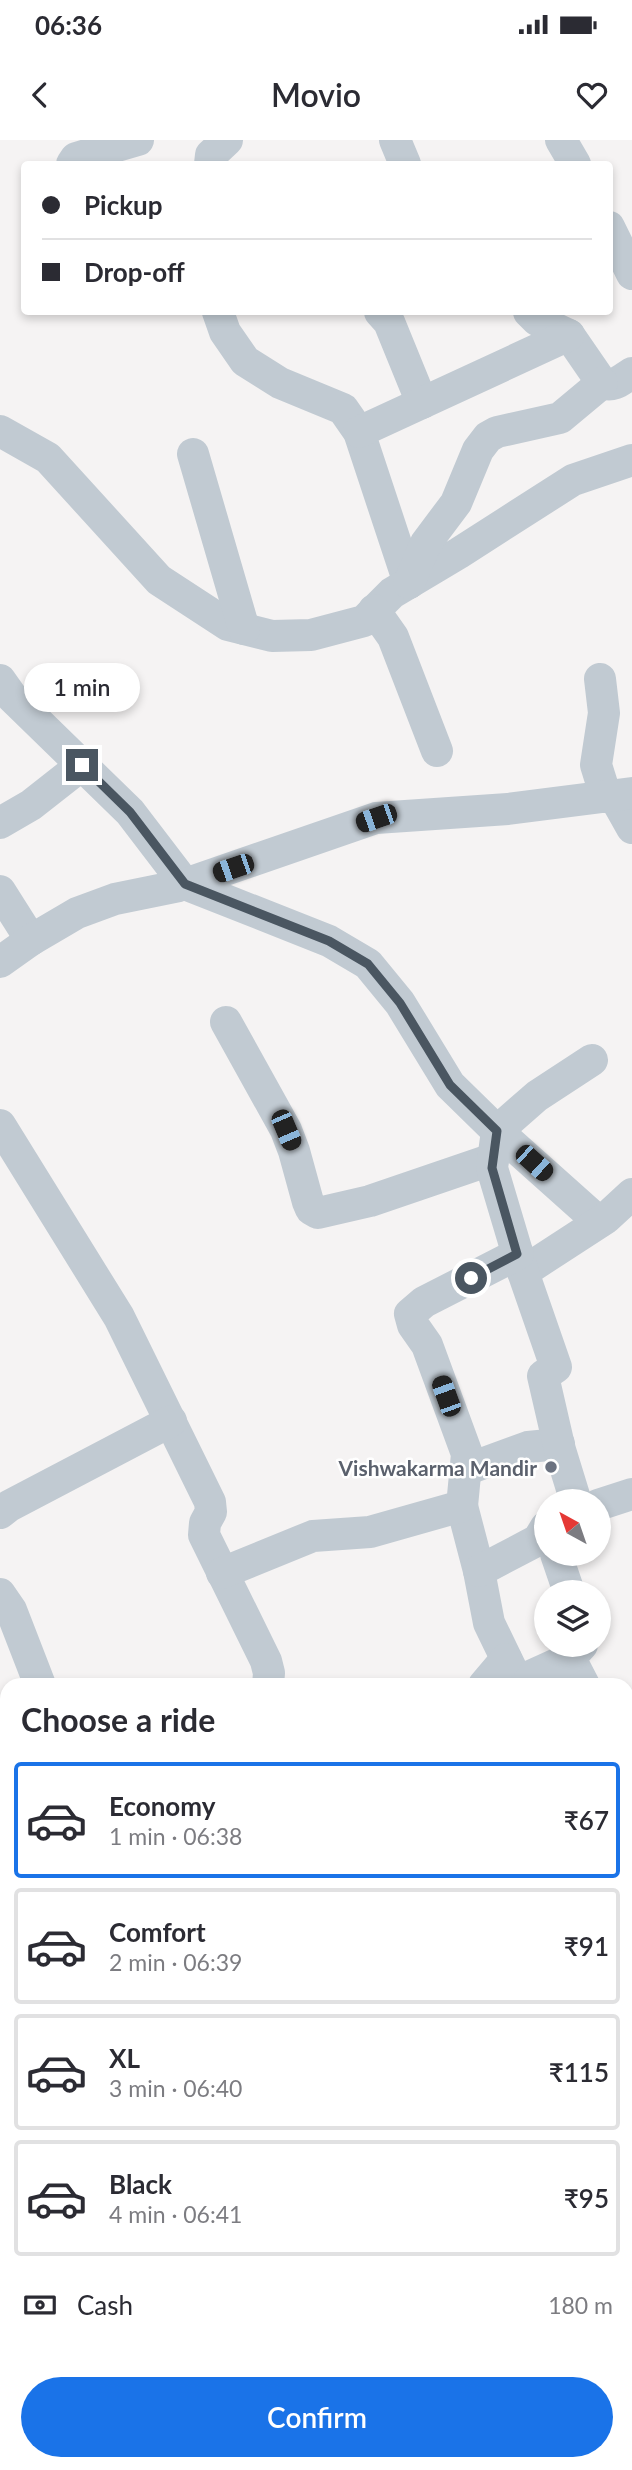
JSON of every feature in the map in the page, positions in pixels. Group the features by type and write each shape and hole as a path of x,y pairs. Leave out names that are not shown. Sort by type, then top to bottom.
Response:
{"street":[{"path":"74,161 76,158 138,140"},
{"path":"395,140 404,161"},
{"path":"561,140 573,161"},
{"path":"613,235 632,274"},
{"path":"219,315 225,332 245,361 280,383 343,409 359,432 409,583"},
{"path":"383,315 389,322 422,403"},
{"path":"532,315 569,335 602,383 616,384 632,373"},
{"path":"359,432 569,335"},
{"path":"409,583 426,543 456,503 478,450 488,437 497,432 560,418 602,383"},
{"path":"0,431 48,458 159,580 228,625 272,636 310,635 364,621 392,593 573,480 632,460"},
{"path":"193,454 244,629"},
{"path":"374,610 393,638 437,751"},
{"path":"600,679 604,713 596,765 617,795 632,828"},
{"path":"4,694 130,812 185,884 329,941 368,964 400,1003 450,1085 495,1145 599,1222"},
{"path":"0,823 31,805 82,765"},
{"path":"0,962 30,940 77,913 115,899 185,884 376,818 508,809 617,795"},
{"path":"0,891 30,940"},
{"path":"226,1023 286,1130 295,1151 308,1202 311,1209 318,1213 370,1201 495,1145 537,1096 592,1060"},
{"path":"0,1125 119,1317 210,1502 211,1512 205,1523 204,1535 267,1661 269,1678"},
{"path":"495,1145 492,1168 555,1367 543,1377 572,1489"},
{"path":"579,1663 514,1675 489,1623 462,1507 467,1454 427,1345 413,1325 410,1314 424,1302 520,1263 599,1222 632,1194"},
{"path":"0,1513 86,1464 171,1422"},
{"path":"466,1470 528,1447 559,1444"},
{"path":"611,1501 632,1494"},
{"path":"222,1573 313,1536 370,1532 462,1507"},
{"path":"479,1571 534,1542"},
{"path":"0,1594 11,1610 37,1678"}],"place":[{"name":"Vishwakarma Mandir","path":"551,1467"}],"route":[{"path":"82,765 130,812 185,884 329,941 368,964 400,1003 450,1085 497,1131 492,1168 517,1254 471,1278"}]}
